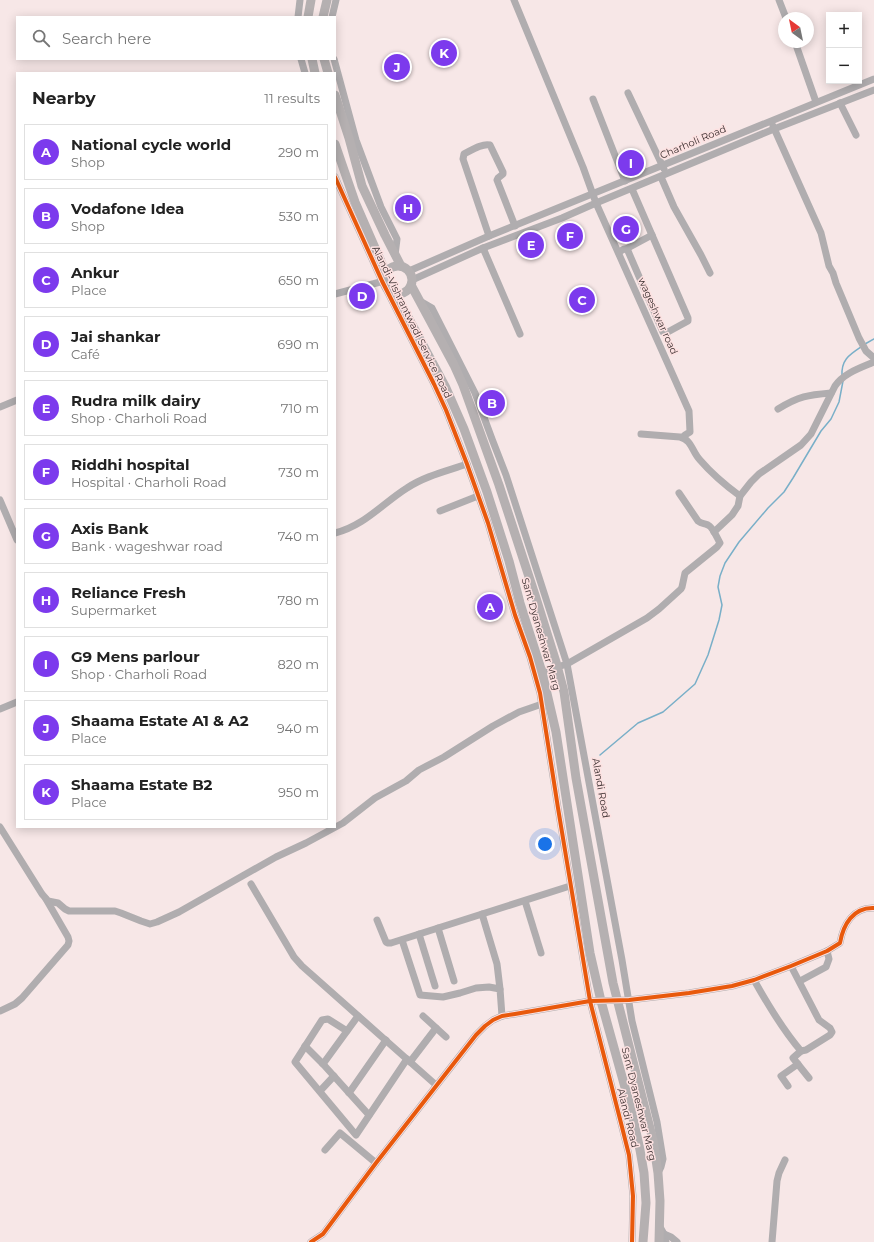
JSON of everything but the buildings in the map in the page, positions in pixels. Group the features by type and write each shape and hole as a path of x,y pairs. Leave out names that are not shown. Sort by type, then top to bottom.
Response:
{"main road":[{"path":"308,16 311,0"},
{"path":"323,16 327,0"},
{"path":"312,60 315,72"},
{"path":"324,60 328,72"},
{"name":"Sant Dyaneshwar Marg","path":"336,98 362,186 395,255 408,275 454,365 486,445 535,595 564,692 576,778 617,1001"},
{"path":"336,147 355,202 379,260 384,278"},
{"path":"384,278 392,267 408,275 405,292 395,293"},
{"name":"Sant Dyaneshwar Marg","path":"384,278 385,286 388,290 395,293 446,388 464,429 487,492 506,553 538,673 556,732 590,953 601,1001 637,1132 642,1158 646,1203 643,1242"},
{"path":"617,1001 656,1156 662,1236"}],"street":[{"path":"298,16 300,0"},
{"path":"332,16 336,0"},
{"name":"wageshwar road","path":"514,0 583,167 596,203 689,411 690,432 683,438"},
{"path":"779,0 784,12"},
{"path":"797,48 816,102"},
{"path":"301,60 305,72"},
{"name":"Alandi-Vishrantwadi Service Road","path":"334,60 356,140 382,207 397,239 395,255"},
{"name":"Charholi Road","path":"408,275 489,236 874,79"},
{"name":"Charholi Road","path":"408,275 454,261 664,176 774,129 874,90"},
{"path":"628,93 662,166 674,207 710,273"},
{"path":"593,99 625,181"},
{"path":"840,103 856,135"},
{"path":"771,120 821,233 830,266 858,338 866,351 874,358"},
{"path":"489,236 463,159 464,154 486,144 490,145 503,172 497,180 515,226"},
{"name":"Alandi-Vishrantwadi Service Road","path":"336,179 446,410 478,496 515,615 530,657 538,673 570,886"},
{"path":"626,249 663,332 666,333 688,321 632,189"},
{"path":"619,252 652,235"},
{"path":"483,248 520,334"},
{"path":"451,253 454,261"},
{"path":"336,294 384,278"},
{"name":"Alandi-Vishrantwadi Service Road","path":"420,301 432,308 475,393 506,475 569,674"},
{"path":"714,532 732,515 738,506 740,496 759,474 792,452 807,439 832,393 842,378 858,368 874,362"},
{"path":"778,409 798,398 814,394 832,393"},
{"path":"0,407 16,400"},
{"path":"641,434 683,438 688,440 700,461 716,478 740,496"},
{"path":"336,533 348,529 365,520 412,484 467,464"},
{"path":"538,673 556,665 567,664 647,618 669,601 682,587 685,573 717,547 720,543 714,532 709,525 700,523 696,520 679,493"},
{"path":"440,511 478,496"},
{"path":"0,500 15,532"},
{"name":"Alandi Road","path":"569,674 632,1021 647,1077 662,1145 663,1159 658,1174"},
{"path":"0,709 16,702"},
{"path":"336,827 375,798 406,781 419,770 512,715 527,708 542,704"},
{"path":"0,827 45,898 69,941 68,945 22,998 15,1004 0,1011"},
{"path":"45,898 48,901 69,910 115,911 147,923 157,922 179,912 262,865 334,828"},
{"path":"251,884 294,957 302,966 436,1085"},
{"path":"377,920 386,942 391,943 570,886"},
{"name":"Alandi Road","path":"570,886 590,1001 629,1155 633,1196 632,1242"},
{"path":"525,901 541,953"},
{"path":"311,1242 323,1234 436,1085 476,1035 493,1020 502,1016 590,1001 617,1001 689,993 732,986 754,980 792,966 840,943 844,928 853,915 861,910 874,908"},
{"path":"482,914 497,964 502,1016"},
{"path":"438,928 454,981"},
{"path":"419,934 435,986"},
{"path":"402,940 420,995 443,997 460,994 476,988 490,987 500,989"},
{"path":"800,981 826,967 829,959 826,951"},
{"path":"792,966 820,1020 830,1028 832,1032 830,1035 806,1050 801,1051 793,1058 809,1078"},
{"path":"754,980 781,1025 801,1051"},
{"path":"323,1064 358,1016"},
{"path":"423,1016 446,1037"},
{"path":"348,1031 325,1018 319,1023 295,1062 356,1134 409,1061 436,1028"},
{"path":"349,1093 386,1040"},
{"path":"305,1046 369,1115"},
{"path":"788,1086 781,1076 798,1064"},
{"path":"320,1091 334,1076"},
{"path":"325,1150 340,1133 376,1163"},
{"path":"772,1242 777,1182 785,1160"},
{"path":"662,1236 671,1237 677,1242"}],"waterway":[{"path":"865,344 874,339"},
{"path":"842,376 844,362 861,347"},
{"path":"600,755 638,723 663,712 695,684 708,655 719,620 722,605 718,587 725,563 739,542 784,492 821,431 831,419 839,402 843,381"}],"cycle path":[{"path":"336,179 382,281 446,410 488,523 515,615 530,657 540,693 590,1001 629,1155 633,1196 632,1242"},
{"path":"311,1242 323,1234 376,1163 476,1035 493,1020 502,1016 590,1001 629,1000 689,993 732,986 754,980 827,951 840,943 841,936 850,918 867,908 874,908"}],"place":[{"name":"Shaama Estate B2","path":"444,53"},
{"name":"Shaama Estate A1 & A2","path":"397,67"},
{"name":"G9 Mens parlour","path":"631,163"},
{"name":"Reliance Fresh","path":"408,208"},
{"name":"Axis Bank","path":"626,229"},
{"name":"Riddhi hospital","path":"570,236"},
{"name":"Rudra milk dairy","path":"531,245"},
{"name":"Jai shankar","path":"362,296"},
{"name":"Ankur","path":"582,300"},
{"name":"Vodafone Idea","path":"492,403"},
{"name":"National cycle world","path":"490,607"}]}
